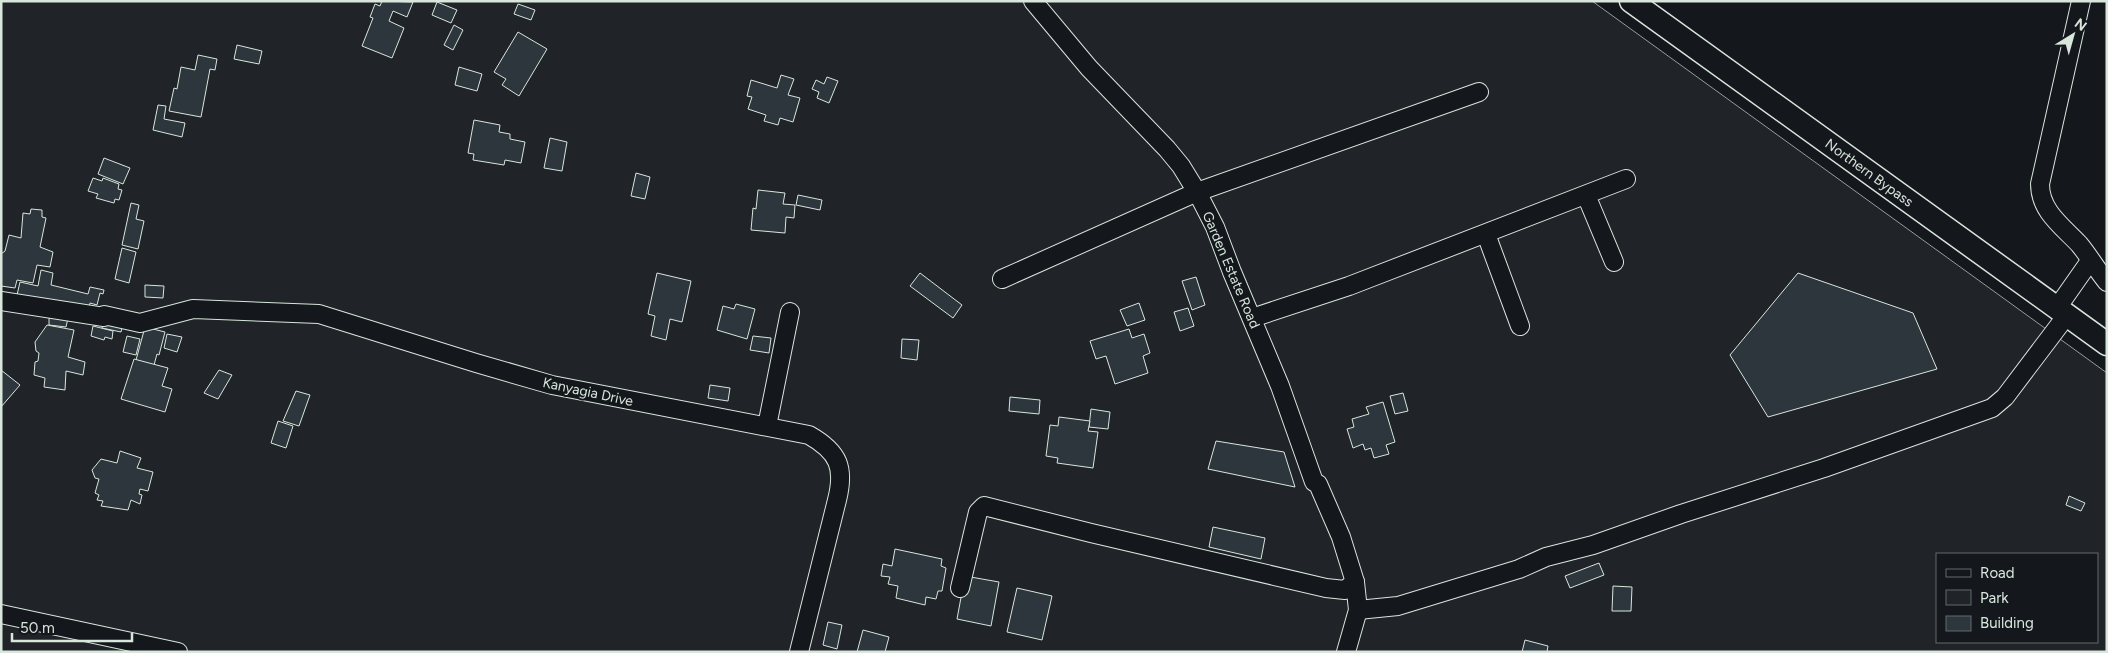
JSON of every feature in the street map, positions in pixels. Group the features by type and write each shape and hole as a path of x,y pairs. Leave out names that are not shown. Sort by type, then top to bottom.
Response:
{"main road":[{"name":"Northern Bypass","path":"1631,1 2107,344"}],"street":[{"name":"Garden Estate Road","path":"1033,1 1089,68 1168,149 1197,192 1215,227 1302,443 1314,482 1318,484 1341,537 1355,582 1358,610 1346,652"},
{"path":"2081,1 2040,184 2040,197 2043,204 2062,228 2080,246 2107,282"},
{"path":"1002,279 1197,192 1479,92"},
{"path":"1252,318 1349,286 1626,179"},
{"path":"1586,194 1614,262"},
{"path":"1486,234 1520,326"},
{"path":"1358,610 1398,606 1519,568 1546,557 1593,545 1680,514 1824,468 1992,408 2005,397 2062,311 2090,261"},
{"name":"Kanyagia Drive","path":"1,301 104,315 140,323 193,309 319,314 552,385 598,396 767,426 809,436 818,440 833,454 839,463 842,476 799,652"},
{"path":"767,426 790,312"},
{"path":"960,588 978,512 984,506 1326,588 1345,590 1355,582"},
{"path":"1,614 178,652"}],"green space":[{"path":"1,1 1592,1 2107,373 2107,652 1,652"}],"building":[{"path":"382,1 413,2 407,17 393,11 389,21 404,28 392,58 362,46 373,18 370,17 375,4 380,6"},
{"path":"437,2 457,10 451,23 432,15"},
{"path":"518,4 535,10 531,20 514,14"},
{"path":"454,25 463,30 453,50 444,45"},
{"path":"518,32 547,49 519,96 502,85 506,79 494,72"},
{"path":"237,45 262,51 259,64 234,59"},
{"path":"198,55 217,59 215,70 210,69 201,117 169,111 174,88 177,89 181,67 195,70"},
{"path":"459,67 482,74 477,91 455,85"},
{"path":"781,75 794,79 788,95 800,98 793,122 780,118 778,125 764,121 766,115 748,109 752,97 747,96 751,80 777,88"},
{"path":"827,77 838,81 829,103 817,98 819,92 812,89 816,80 824,84"},
{"path":"158,105 166,106 164,119 185,123 182,137 153,130"},
{"path":"474,120 500,125 499,132 510,134 510,139 525,142 521,163 505,160 504,165 473,160 474,154 468,153"},
{"path":"550,138 567,142 562,171 544,168"},
{"path":"104,158 130,168 123,184 98,174"},
{"path":"636,173 650,177 645,199 631,196"},
{"path":"93,178 102,181 103,178 119,184 118,189 122,190 119,200 115,199 114,203 96,198 98,194 88,191"},
{"path":"758,190 785,193 783,204 795,205 794,218 786,217 785,233 751,230 753,208 756,209"},
{"path":"798,195 822,200 820,210 796,205"},
{"path":"131,203 139,205 136,219 144,221 138,249 122,245"},
{"path":"31,209 42,210 42,217 46,218 40,247 53,252 50,267 37,265 33,283 17,280 15,288 1,286 1,254 5,251 9,235 21,238 23,213 30,214"},
{"path":"122,248 136,252 129,283 115,279"},
{"path":"41,270 53,273 51,285 88,294 90,287 104,290 103,294 100,293 97,305 90,303 88,311 17,295 20,282 38,286"},
{"path":"657,273 691,281 682,322 670,319 666,340 651,336 655,316 648,314"},
{"path":"920,273 962,305 953,318 910,286"},
{"path":"1798,273 1913,313 1937,369 1768,417 1730,355"},
{"path":"1196,277 1205,305 1192,310 1182,281"},
{"path":"145,285 164,286 163,298 145,297"},
{"path":"1139,303 1145,320 1127,326 1120,310"},
{"path":"736,304 755,309 747,339 717,330 723,306 734,309"},
{"path":"1188,308 1194,326 1180,331 1174,312"},
{"path":"105,315 123,323 121,332 102,328"},
{"path":"49,317 68,318 66,327 49,325"},
{"path":"47,325 74,330 68,357 85,362 83,375 66,371 65,390 44,387 45,378 34,375 35,362 38,361 39,353 36,351 35,342"},
{"path":"93,326 113,331 112,339 105,337 104,340 91,336"},
{"path":"145,327 165,332 159,355 157,354 154,365 136,360"},
{"path":"1129,329 1132,338 1144,334 1150,353 1143,356 1148,373 1115,384 1106,356 1096,359 1090,341"},
{"path":"167,334 182,337 177,352 164,348"},
{"path":"127,336 140,339 136,355 123,352"},
{"path":"753,336 771,338 769,353 750,350"},
{"path":"902,339 919,340 917,360 901,358"},
{"path":"134,359 168,368 162,386 172,389 165,412 121,399"},
{"path":"1,370 20,385 1,407"},
{"path":"219,370 232,375 218,399 204,393"},
{"path":"710,385 730,388 728,401 708,398"},
{"path":"296,391 310,395 299,426 283,421"},
{"path":"1403,393 1408,411 1395,414 1390,396"},
{"path":"1010,397 1040,400 1039,414 1009,411"},
{"path":"1383,402 1395,442 1386,445 1389,454 1374,458 1371,448 1365,450 1363,444 1353,448 1347,429 1354,427 1352,419 1369,414 1366,407"},
{"path":"1091,409 1110,412 1108,429 1089,427"},
{"path":"1059,417 1090,421 1088,431 1098,432 1093,468 1057,463 1058,458 1046,456 1050,425 1058,426"},
{"path":"278,421 293,426 286,448 271,443"},
{"path":"1216,441 1284,452 1295,487 1208,469"},
{"path":"120,451 141,458 137,468 153,472 148,491 140,489 139,494 142,495 140,504 131,500 128,510 101,506 103,501 97,500 99,495 95,493 99,479 95,478 92,470 101,459 117,463"},
{"path":"2069,496 2085,503 2081,511 2066,505"},
{"path":"1213,527 1265,538 1261,559 1209,547"},
{"path":"895,549 942,559 941,566 946,568 942,591 938,591 936,599 926,597 925,605 896,598 898,586 888,584 890,577 881,576 883,564 892,566"},
{"path":"1599,563 1604,575 1570,588 1565,576"},
{"path":"965,576 999,582 991,626 957,619"},
{"path":"1613,586 1632,587 1631,611 1612,611"},
{"path":"1017,588 1052,596 1042,640 1007,632"},
{"path":"828,622 842,625 837,649 823,645"},
{"path":"863,630 889,637 885,652 857,652"},
{"path":"1525,640 1548,646 1547,652 1522,652"}]}
